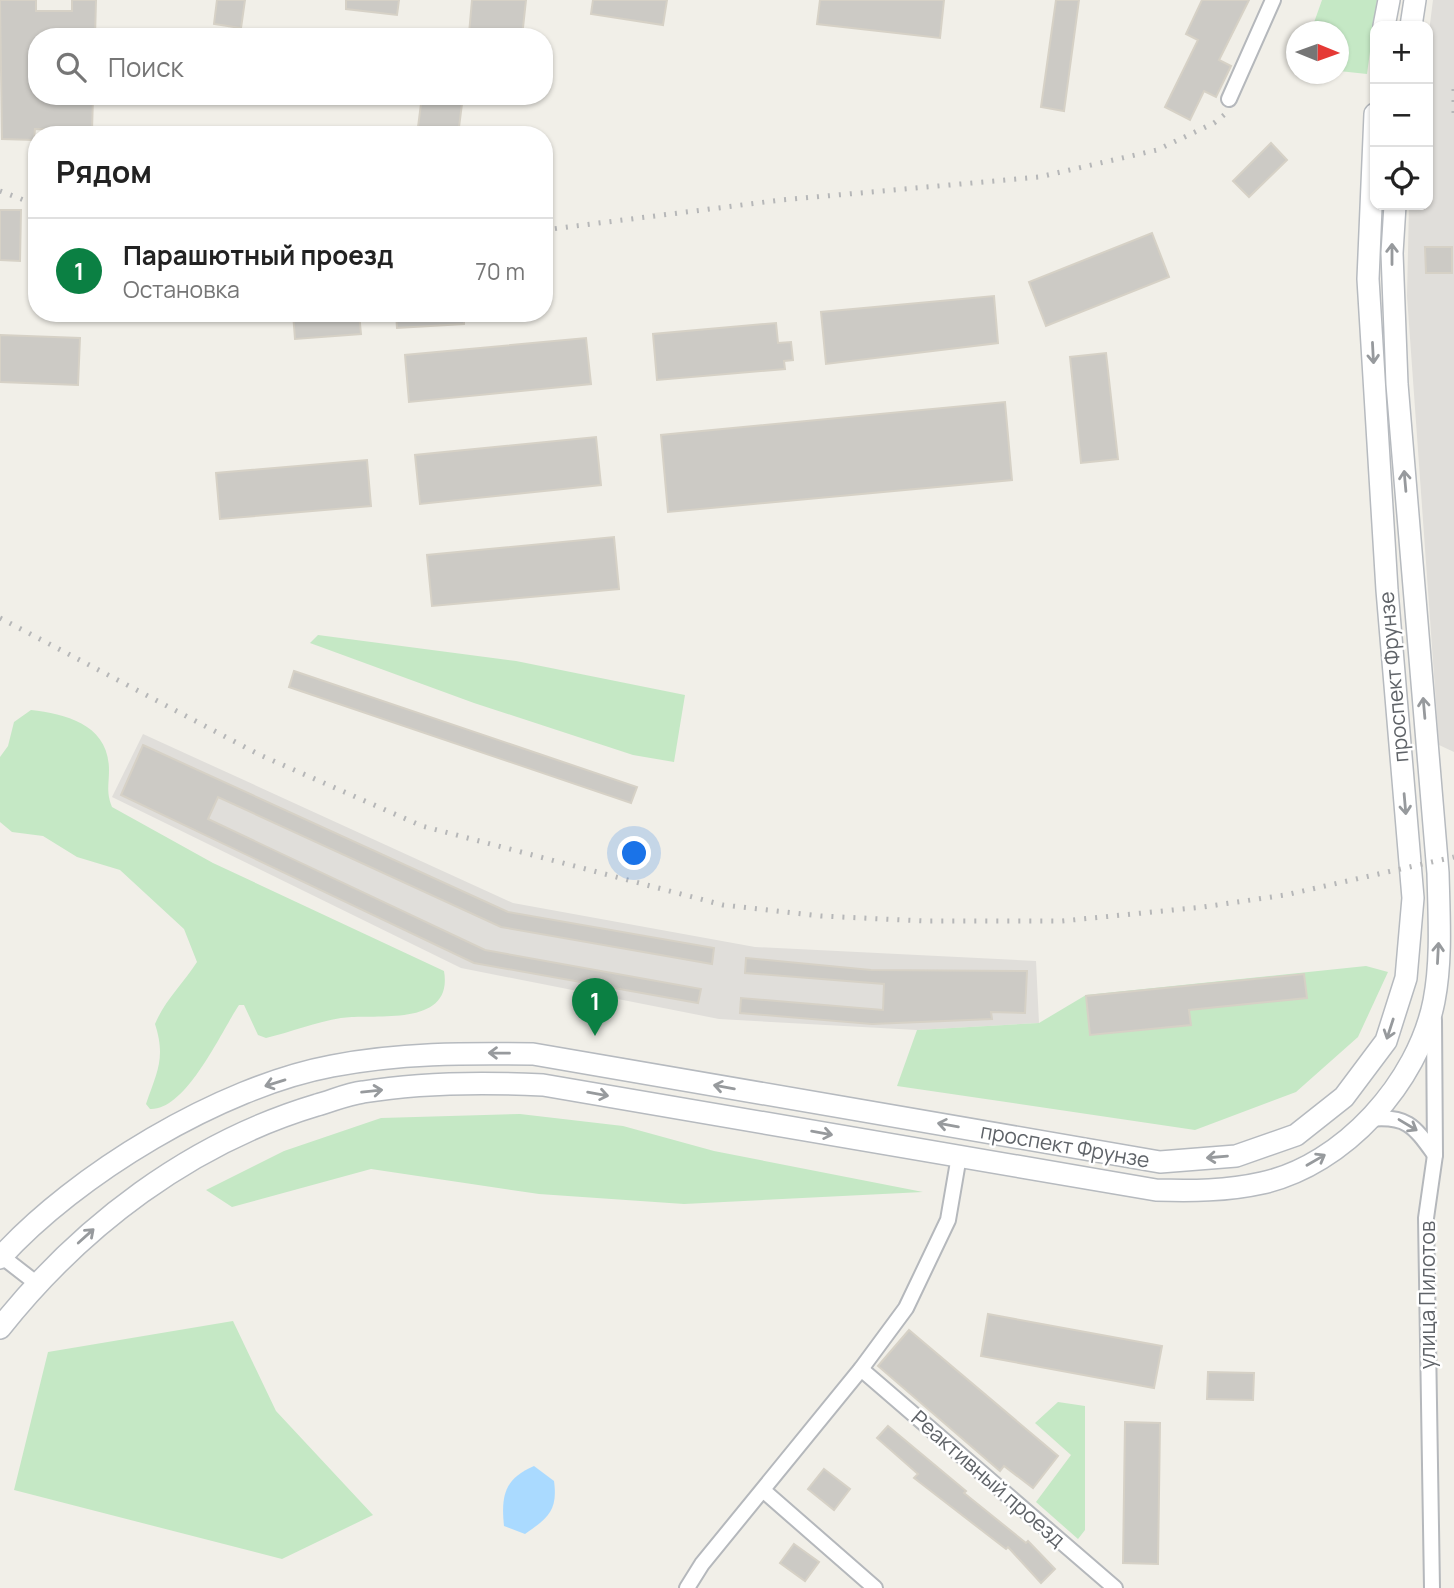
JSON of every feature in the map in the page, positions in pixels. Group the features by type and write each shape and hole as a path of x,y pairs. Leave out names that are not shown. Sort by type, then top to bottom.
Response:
{"main road":[{"path":"1385,21 1389,0"},
{"path":"1412,21 1415,0"},
{"name":"проспект Фрунзе","path":"1,1256 39,1220 98,1173 185,1122 252,1090 330,1066 428,1052 533,1054 1160,1162 1236,1156 1296,1135 1344,1097 1386,1041 1406,978 1413,898 1387,590 1368,279 1374,147"},
{"name":"проспект Фрунзе","path":"0,1328 36,1283 90,1231 178,1166 271,1119 361,1092 468,1081 543,1085 1156,1190 1200,1191 1264,1183 1309,1164 1340,1145 1381,1108 1416,1054 1434,1003 1439,950 1438,873 1396,384 1392,253 1395,210"}],"street":[{"path":"1229,100 1273,0"},
{"name":"улица Пилотов","path":"1432,1588 1426,1218 1435,1155 1434,1003"},
{"path":"1369,1119 1390,1117 1405,1121 1418,1131 1435,1155"},
{"path":"687,1588 702,1564 860,1370 905,1308 948,1220 958,1156"},
{"path":"1,1256 36,1283"},
{"name":"Реактивный проезд","path":"860,1370 1115,1588"},
{"path":"764,1491 875,1588"}],"shaded area":[{"path":"1433,0 1454,0 1454,752 1439,745 1407,296 1409,210 1433,210 1433,21 1430,21"},
{"path":"143,734 513,903 755,947 1036,961 1039,1023 917,1030 719,1019 461,968 112,797"}],"green space":[{"path":"1322,0 1377,0 1374,21 1370,21 1367,74 1349,72 1349,21 1315,21"},
{"path":"318,635 516,661 685,695 674,762 633,755 474,703 310,643"},
{"path":"31,710 72,719 94,732 107,755 108,793 112,807 213,863 444,971 444,989 437,1002 424,1010 408,1014 341,1018 266,1038 258,1035 244,1005 239,1005 189,1084 177,1097 163,1106 150,1109 146,1104 157,1074 160,1056 155,1024 197,962 184,929 120,870 77,857 43,836 12,832 0,822 0,757 8,746 14,722"},
{"path":"1366,966 1388,972 1358,1037 1296,1092 1195,1130 897,1086 917,1030 1039,1023 1086,995"},
{"path":"520,1114 623,1126 714,1151 923,1192 684,1204 539,1194 371,1169 232,1207 206,1190 284,1151 381,1118"},
{"path":"233,1321 276,1411 373,1515 282,1559 14,1490 48,1352"},
{"path":"1058,1402 1085,1406 1085,1530 1078,1539 1036,1502 1071,1455 1035,1423"}],"water":[{"path":"534,1466 554,1481 554,1500 550,1513 525,1534 504,1526 504,1497 516,1477"}],"building":[{"path":"0,0 36,0 36,11 72,11 72,0 96,0 95,28 28,28 28,105 93,105 92,126 28,126 28,140 2,139"},
{"path":"217,0 245,0 241,28 214,24"},
{"path":"346,0 399,0 397,15 346,9"},
{"path":"472,0 526,0 523,28 470,28"},
{"path":"593,0 667,0 663,25 591,14"},
{"path":"820,0 944,0 940,38 817,24"},
{"path":"1056,0 1079,0 1064,111 1041,107"},
{"path":"1202,0 1249,0 1219,60 1231,66 1216,97 1204,91 1190,120 1165,107 1198,40 1186,34"},
{"path":"421,105 462,105 459,126 418,126"},
{"path":"1271,143 1287,160 1249,197 1233,181"},
{"path":"0,210 21,210 20,261 0,260"},
{"path":"1152,233 1169,277 1046,326 1029,282"},
{"path":"1425,247 1452,247 1452,273 1426,273"},
{"path":"994,296 998,343 826,364 821,312"},
{"path":"294,322 360,322 361,334 295,339"},
{"path":"397,322 464,322 464,324 397,328"},
{"path":"776,323 778,343 791,342 793,360 784,361 785,369 657,380 653,334"},
{"path":"0,335 80,338 78,385 0,382"},
{"path":"586,338 591,384 409,402 405,355"},
{"path":"1106,353 1118,459 1081,463 1070,357"},
{"path":"1005,402 1012,480 668,512 661,435"},
{"path":"596,437 601,485 420,504 415,455"},
{"path":"367,460 371,506 220,519 216,473"},
{"path":"614,537 619,589 432,606 427,555"},
{"path":"294,671 637,787 631,803 289,687"},
{"path":"143,745 508,912 714,948 712,964 501,927 218,797 208,819 485,950 701,989 698,1003 474,963 121,795"},
{"path":"746,958 871,970 1027,971 1025,1013 991,1012 992,1019 872,1024 740,1013 741,998 883,1010 884,984 745,973"},
{"path":"1304,974 1307,998 1189,1010 1191,1025 1090,1035 1086,996"},
{"path":"988,1314 1162,1346 1154,1388 981,1356"},
{"path":"909,1330 1058,1456 1033,1488 1004,1466 1000,1471 878,1366"},
{"path":"1208,1372 1254,1373 1253,1400 1207,1399"},
{"path":"1125,1422 1160,1423 1158,1564 1123,1563"},
{"path":"888,1426 966,1491 964,1493 1026,1543 1028,1541 1055,1569 1041,1583 1008,1547 1006,1549 914,1478 918,1474 877,1438"},
{"path":"824,1469 850,1489 834,1510 808,1489"},
{"path":"794,1544 819,1562 805,1581 780,1563"}],"railway":[{"path":"1454,89 1454,113"},
{"path":"553,229 781,200 1039,177 1157,150 1214,123 1229,111"},
{"path":"0,191 28,202"},
{"path":"0,618 260,755 422,826 723,905 821,916 924,921 1062,921 1203,907 1285,895 1454,857"}],"place":[{"name":"Парашютный проезд","path":"595,1036"}]}
